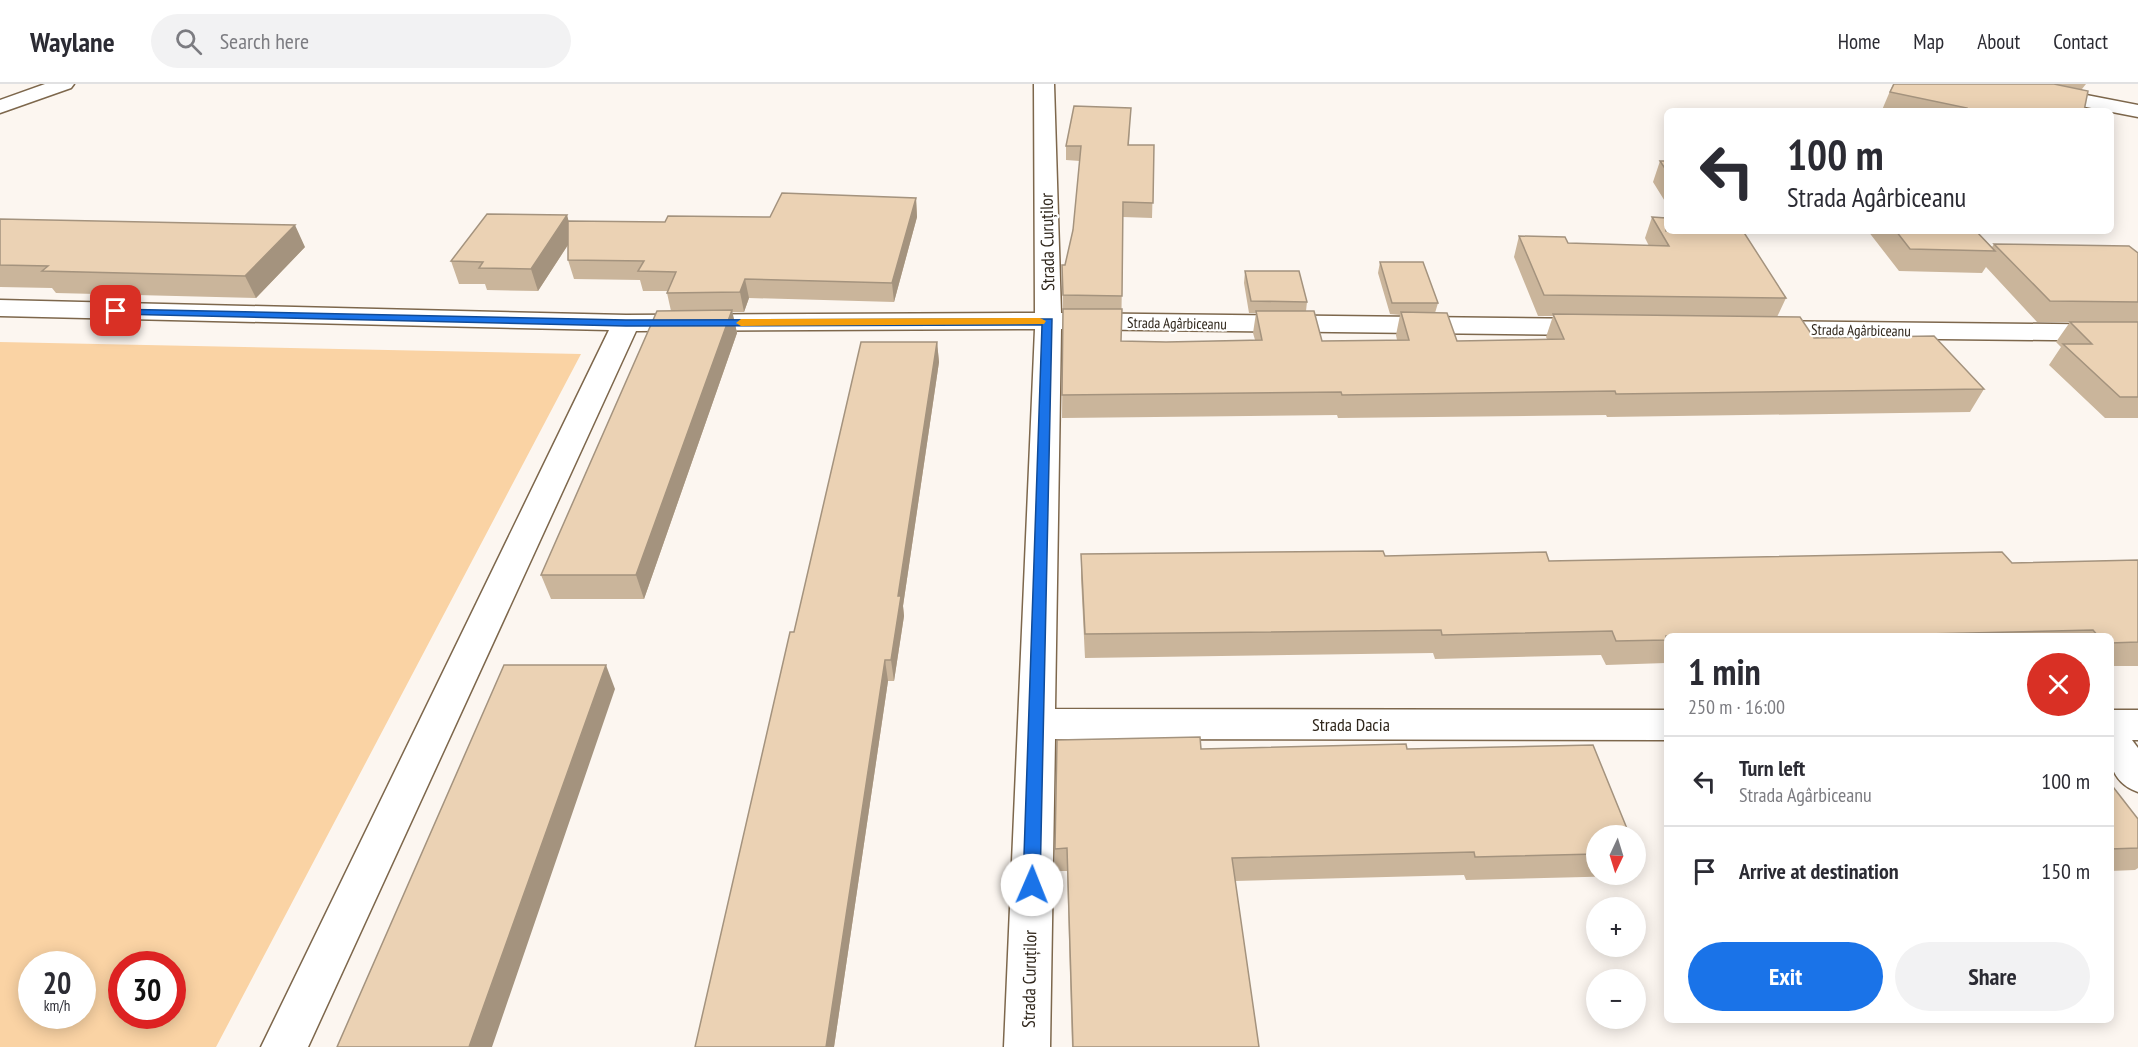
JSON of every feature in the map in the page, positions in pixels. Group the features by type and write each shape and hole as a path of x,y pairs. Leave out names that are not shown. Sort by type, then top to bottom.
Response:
{"street":[{"path":"0,107 64,84"},
{"name":"Strada Curuților","path":"1028,1047 1048,321 1044,84"},
{"path":"1999,84 2138,111"},
{"name":"Strada Agârbiceanu","path":"0,308 626,323 1048,321 1623,327"},
{"path":"284,1047 626,323"},
{"name":"Strada Agârbiceanu","path":"1743,329 2138,333"},
{"name":"Strada Dacia","path":"1036,724 1664,725"},
{"path":"2114,725 2138,725"},
{"path":"2114,745 2138,776"}],"shaded area":[{"path":"0,342 581,354 216,1047 0,1047"}],"building":[{"path":"1894,84 2054,84 2088,91 2085,108 1967,108 1890,92"},
{"path":"1074,106 1131,108 1128,145 1154,145 1153,203 1123,202 1122,296 1063,295 1062,265 1065,265 1073,230 1081,146 1066,146"},
{"path":"782,193 916,198 892,283 745,279 740,292 667,293 676,272 638,271 644,261 568,260 568,221 665,222 668,216 770,217"},
{"path":"487,214 567,215 531,269 479,268 483,262 451,261"},
{"path":"1652,217 1664,218 1664,234 1745,234 1786,298 1544,295 1519,236 1565,237 1568,243 1669,246"},
{"path":"0,219 295,225 245,276 42,271 48,266 0,265"},
{"path":"1898,234 1979,234 1995,251 1910,249"},
{"path":"1994,244 2129,246 2138,253 2138,302 2050,301"},
{"path":"1380,262 1423,262 1438,303 1392,303"},
{"path":"1245,271 1299,271 1307,302 1251,301"},
{"path":"1063,309 1122,309 1121,341 1166,342 1262,340 1256,311 1314,311 1322,341 1409,340 1401,312 1447,313 1457,341 1564,339 1553,314 1800,317 1814,338 1934,336 1984,389 1616,394 1615,391 1342,395 1341,392 1062,395"},
{"path":"732,310 636,575 541,575 657,311"},
{"path":"2070,322 2138,322 2138,397 2120,397 2063,344 2092,344"},
{"path":"861,342 937,342 898,596 901,596 891,660 885,660 826,1047 695,1047 790,632 794,632"},
{"path":"1383,551 1385,556 1546,552 1549,561 2002,552 2012,563 2138,560 2138,642 2114,643 2114,633 2096,633 2093,630 1966,633 1664,633 1664,640 1616,641 1612,631 1442,635 1441,630 1085,634 1081,554"},
{"path":"504,665 606,665 469,1047 337,1047"},
{"path":"1200,737 1201,749 1406,744 1407,749 1593,745 1626,825 1586,825 1586,854 1475,857 1474,852 1232,858 1259,1047 1073,1047 1067,848 1055,849 1057,740"},
{"path":"2114,788 2138,819 2138,848 2114,849"}],"slow traffic":[{"path":"741,323 1040,321"}],"route":[{"path":"116,311 626,323 1048,321 1032,885"}]}
